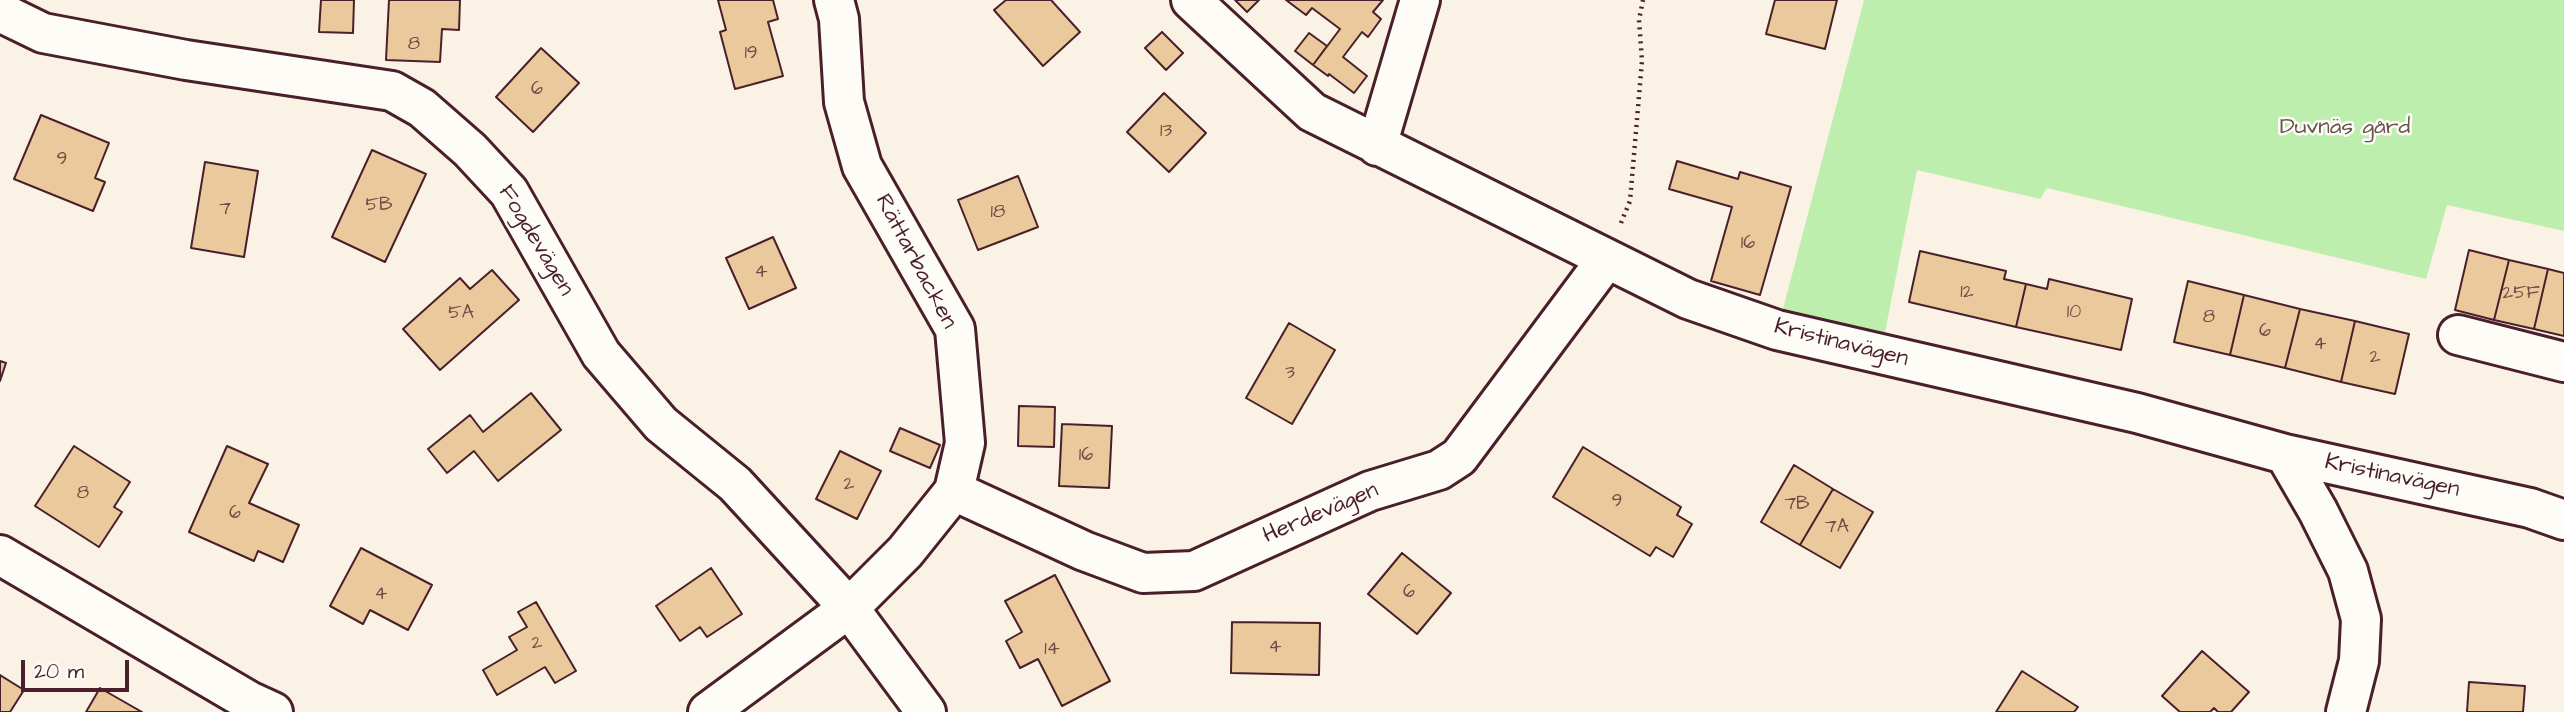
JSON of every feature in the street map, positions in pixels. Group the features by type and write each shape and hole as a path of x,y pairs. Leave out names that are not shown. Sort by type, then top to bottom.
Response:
{"street":[{"name":"Rättarbacken","path":"708,712 849,608 905,552 954,491 965,443 955,329 862,166 844,102 839,19 834,0"},
{"name":"Kristinavägen","path":"1191,0 1312,112 1688,299 1777,330 2137,413 2285,454 2530,508 2564,520"},
{"path":"1377,146 1420,0"},
{"name":"Fogdevägen","path":"0,12 43,33 186,60 392,91 422,108 470,150 509,192 609,364 662,425 735,484 849,608 926,712"},
{"name":"Herdevägen","path":"954,491 1084,551 1143,573 1194,571 1370,491 1439,470 1459,457 1606,260"},
{"path":"2458,335 2564,362"},
{"path":"2285,454 2348,571 2361,619 2359,661 2346,712"},
{"path":"0,555 248,701 273,712"}],"path":[{"path":"1606,260 1630,201 1642,61 1639,20 1643,0"}],"green space":[{"name":"Duvnäs gård","path":"1864,0 2564,0 2564,231 2447,205 2426,279 2047,188 2040,199 1917,170 1884,337 1782,313"}],"building":[{"path":"321,0 354,0 353,33 319,32"},
{"path":"389,0 460,0 459,30 442,29 440,62 386,60"},
{"path":"718,0 773,0 778,19 768,22 783,76 735,89 720,32 726,30"},
{"path":"1006,0 1051,0 1080,32 1043,66 994,10"},
{"path":"1235,0 1259,0 1247,12"},
{"path":"1286,0 1383,0 1373,12 1381,19 1368,37 1362,32 1343,57 1367,76 1354,93 1313,65 1340,29 1312,8 1306,15"},
{"path":"1775,0 1837,0 1825,49 1766,34"},
{"path":"1162,32 1183,53 1166,70 1145,48"},
{"path":"1309,33 1327,46 1313,65 1295,51"},
{"path":"541,48 579,83 533,132 496,97"},
{"path":"1164,93 1206,133 1169,172 1127,132"},
{"path":"41,115 109,143 95,178 105,182 93,211 14,179"},
{"path":"372,150 426,174 385,262 332,237"},
{"path":"1677,161 1738,179 1740,172 1791,187 1760,295 1711,281 1732,207 1669,189"},
{"path":"205,162 258,171 244,257 191,248"},
{"path":"1018,176 1038,227 978,250 958,200"},
{"path":"773,237 796,288 749,309 726,258"},
{"path":"2469,250 2509,260 2494,320 2455,310"},
{"path":"1920,251 2006,271 2004,279 2026,284 2016,327 1909,302"},
{"path":"2509,260 2548,269 2534,329 2494,320"},
{"path":"2548,269 2564,273 2564,336 2534,329"},
{"path":"492,270 519,300 440,370 403,329 460,278 470,289"},
{"path":"2049,279 2132,299 2121,350 2016,327 2026,284 2047,289"},
{"path":"2188,281 2244,295 2230,355 2174,342"},
{"path":"2244,295 2300,309 2285,368 2230,355"},
{"path":"2300,309 2355,321 2341,382 2285,368"},
{"path":"2355,321 2409,334 2395,394 2341,382"},
{"path":"1289,323 1335,350 1292,424 1246,398"},
{"path":"0,361 6,363 0,381"},
{"path":"531,393 561,430 498,481 474,451 447,473 428,449 470,415 483,432"},
{"path":"1019,406 1055,407 1054,447 1018,446"},
{"path":"1062,424 1112,426 1109,488 1059,486"},
{"path":"900,428 940,445 930,468 890,451"},
{"path":"74,446 130,482 114,507 122,512 99,547 35,506"},
{"path":"227,446 268,464 249,503 299,525 283,562 258,551 254,561 189,532"},
{"path":"1583,447 1681,507 1677,515 1692,524 1673,557 1656,547 1650,556 1553,497"},
{"path":"840,451 881,471 857,519 816,499"},
{"path":"1794,465 1833,489 1800,545 1761,522"},
{"path":"1833,489 1873,512 1840,568 1800,545"},
{"path":"361,548 432,585 408,630 370,610 363,624 330,606"},
{"path":"1402,553 1451,593 1417,634 1368,594"},
{"path":"711,568 742,614 707,637 700,627 680,641 656,606"},
{"path":"1055,575 1110,681 1062,706 1038,659 1020,668 1006,641 1022,632 1005,601"},
{"path":"536,602 576,671 555,683 545,667 497,695 483,670 517,650 509,637 527,627 518,612"},
{"path":"1232,622 1320,623 1319,675 1231,673"},
{"path":"2202,651 2249,692 2231,712 2218,712 2214,708 2210,712 2180,712 2162,696"},
{"path":"2022,671 2078,707 2074,712 1996,712"},
{"path":"0,675 24,690 10,712 0,712"},
{"path":"2469,682 2525,686 2523,712 2467,712"},
{"path":"100,688 142,712 86,712"}]}
